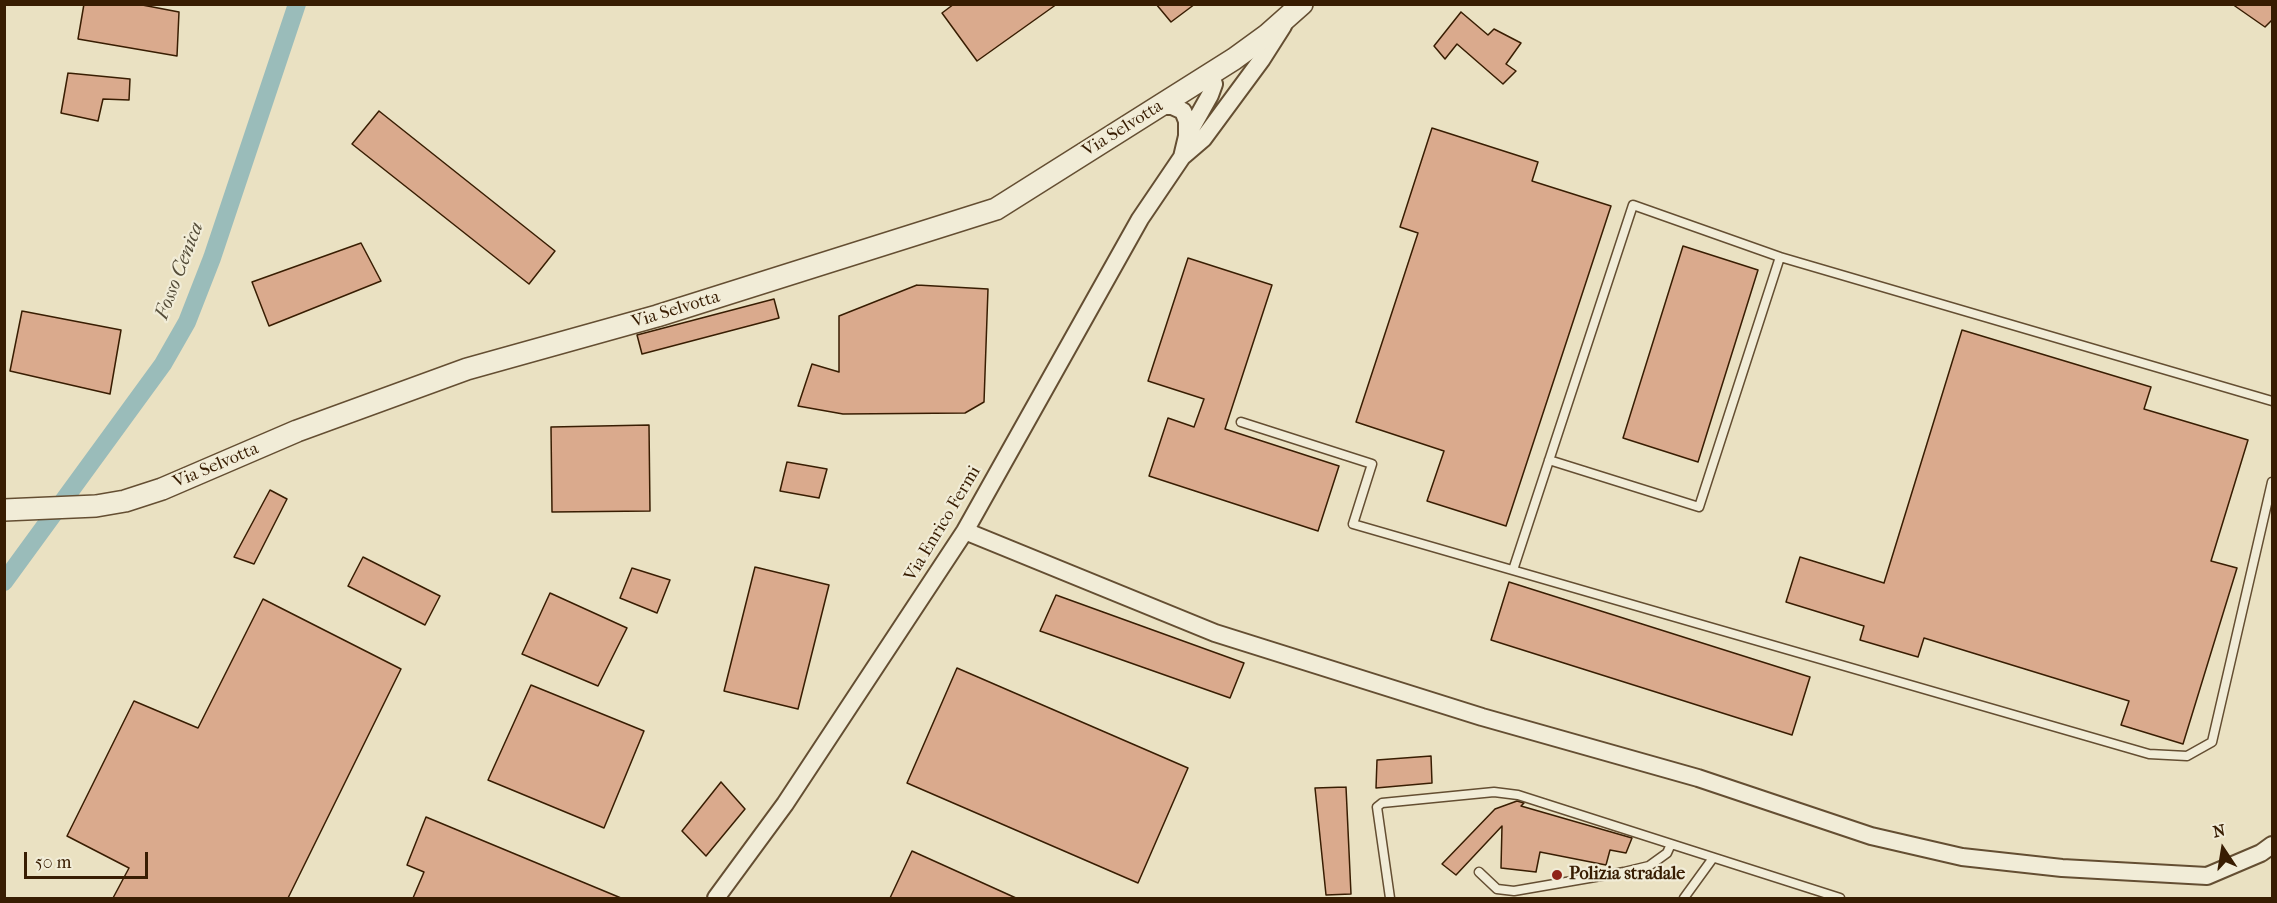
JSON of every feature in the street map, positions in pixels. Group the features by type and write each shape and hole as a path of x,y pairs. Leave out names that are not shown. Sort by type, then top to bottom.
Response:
{"street":[{"name":"Via Selvotta","path":"13,510 96,506 125,501 162,489 297,431 467,369 657,316 996,209 1209,75 1267,35 1296,10"},
{"name":"Via Enrico Fermi","path":"716,898 785,804 965,531 1140,219 1182,157 1203,139 1296,10"},
{"name":"Via Enrico Fermi","path":"1182,157 1187,136 1214,84 1209,75"},
{"path":"1209,75 1226,80 1231,91 1228,105"},
{"path":"1160,106 1172,106 1182,111 1187,121 1187,136"},
{"path":"965,531 1215,633 1482,717 1698,778 1870,836 1973,858 2062,868 2207,876 2261,853 2272,845"}],"lane":[{"path":"1513,570 1633,205 1780,257 2272,401"},
{"path":"1549,460 1699,507 1780,257"},
{"path":"1241,422 1372,464 1353,524 2149,754 2187,756 2212,742 2272,482"},
{"path":"1390,898 1376,813 1377,807 1382,803 1494,792 1518,795 1840,898"},
{"path":"1479,872 1497,889 1514,891 1649,866 1667,853 1671,844"},
{"path":"1684,898 1713,858"}],"building":[{"path":"84,4 137,4 179,12 177,56 78,39"},
{"path":"954,4 1057,4 977,61 942,13"},
{"path":"1156,4 1195,4 1171,22"},
{"path":"2232,4 2272,4 2272,20 2265,27"},
{"path":"1461,12 1488,35 1494,29 1521,43 1506,64 1516,71 1503,84 1457,44 1445,59 1434,46"},
{"path":"68,73 130,79 129,100 103,99 98,121 61,113"},
{"path":"379,111 555,251 529,284 352,144"},
{"path":"1432,128 1538,162 1532,181 1611,206 1506,526 1427,501 1444,451 1356,422 1418,233 1400,227"},
{"path":"361,243 381,281 269,326 252,282"},
{"path":"1683,246 1758,270 1698,462 1623,438"},
{"path":"1188,258 1272,285 1225,429 1339,466 1318,531 1149,476 1168,418 1194,427 1204,399 1148,381"},
{"path":"917,285 988,289 984,402 965,413 843,414 798,406 812,364 839,372 839,316"},
{"path":"774,299 779,318 642,354 637,335"},
{"path":"22,311 121,330 110,394 10,371"},
{"path":"1962,330 2151,387 2144,409 2248,440 2211,561 2237,568 2183,744 2121,725 2129,701 1924,638 1918,657 1860,640 1864,626 1786,602 1800,557 1884,583"},
{"path":"649,425 650,511 552,512 551,427"},
{"path":"787,462 827,469 819,498 780,491"},
{"path":"270,490 287,499 254,564 234,557"},
{"path":"363,557 440,596 425,625 348,586"},
{"path":"755,567 829,585 798,709 724,691"},
{"path":"632,568 670,580 657,613 620,598"},
{"path":"1509,582 1810,677 1792,735 1491,640"},
{"path":"550,593 627,628 598,686 522,654"},
{"path":"1056,595 1244,663 1230,698 1040,631"},
{"path":"263,599 401,669 288,898 113,898 129,868 67,836 134,701 198,728"},
{"path":"957,668 1188,768 1138,883 907,783"},
{"path":"531,685 644,731 604,828 488,780"},
{"path":"1431,756 1432,783 1376,788 1377,760"},
{"path":"721,782 745,809 706,856 682,831"},
{"path":"1346,787 1351,894 1326,895 1315,788"},
{"path":"1517,801 1524,803 1521,806 1632,838 1626,853 1610,850 1606,865 1540,852 1536,872 1501,868 1502,826 1456,875 1442,864 1495,809"},
{"path":"426,817 621,898 413,898 424,872 407,865"},
{"path":"912,851 1016,898 890,898"}],"waterway":[{"name":"Fosso Cenica","path":"4,582 163,364 187,322 212,258 297,4"}],"place":[{"name":"Polizia stradale","path":"1557,875"}]}
